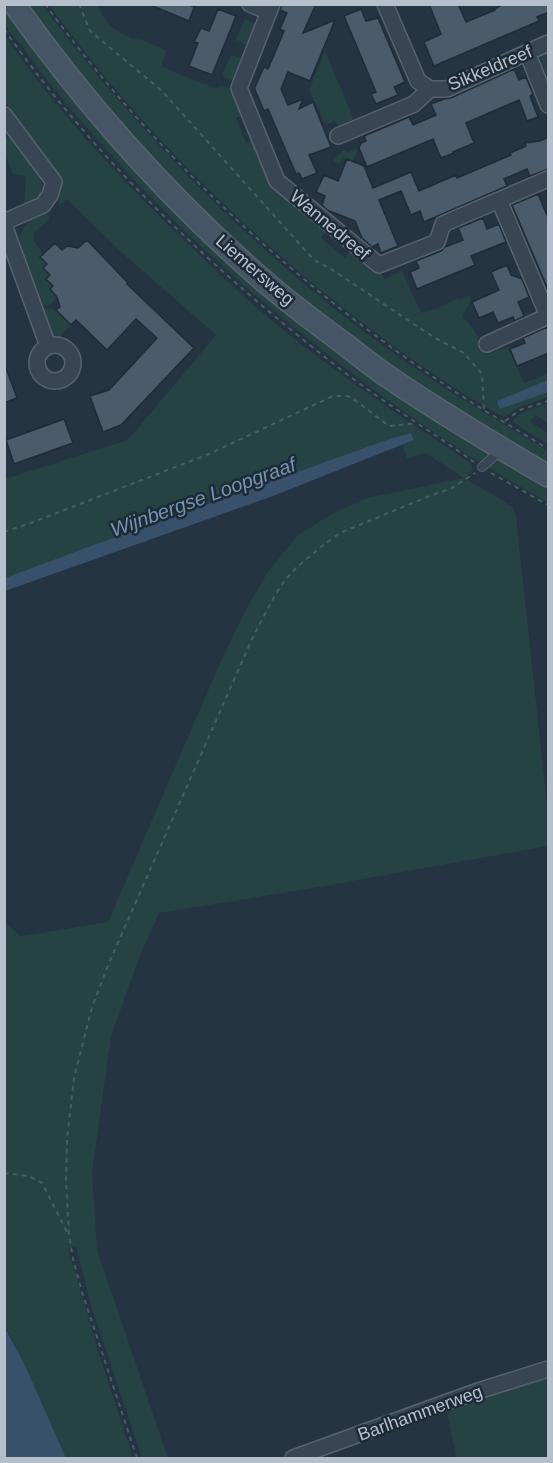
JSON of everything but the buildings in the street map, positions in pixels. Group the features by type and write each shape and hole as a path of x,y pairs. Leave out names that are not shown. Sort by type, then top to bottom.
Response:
{"main road":[{"name":"Liemersweg","path":"14,4 42,44 95,109 151,172 271,287 388,377 470,430 549,476"}],"street":[{"path":"250,4 270,8"},
{"name":"Sikkeldreef","path":"385,4 418,81 430,89 447,89 549,43"},
{"name":"Wannedreef","path":"270,8 239,88 277,181 379,265 437,242 444,224 549,179"},
{"path":"527,52 549,105"},
{"name":"Sikkeldreef","path":"338,136 414,104 430,89"},
{"path":"4,115 54,182 50,195 43,205 4,223 48,346"},
{"path":"487,344 548,316 499,200"},
{"name":"Barlhammerweg","path":"293,1458 478,1391 549,1369"}],"lane":[{"path":"482,467 502,449"}],"path":[{"name":"Liemersweg","path":"45,4 110,88 197,182 257,240 363,326 484,410 549,448"},
{"path":"79,4 90,31 162,91 314,260 435,338 464,353 482,374 484,410"},
{"path":"4,532 208,454 333,396 348,396 356,400 389,426 416,423 482,467 549,506"},
{"path":"504,422 520,410 549,400"},
{"path":"137,1458 82,1292 69,1235 66,1181 67,1140 74,1078 92,1007 109,963 263,615 285,580 310,556 340,533 427,496 452,489 482,467"},
{"path":"4,1173 29,1176 42,1183 69,1235"}],"green space":[{"path":"22,5 42,5 112,93 149,135 227,215 311,290 425,375 548,451 548,465 468,421 334,327 231,241 136,145"},
{"path":"49,5 97,5 104,18 116,30 167,51 161,66 218,89 220,86 234,89 244,115 236,118 246,143 255,139 273,183 327,230 321,238 345,258 351,251 377,272 380,271 384,279 402,271 421,313 469,295 471,301 462,316 473,329 486,355 508,347 524,383 548,374 548,397 517,408 503,417 456,389 342,307 287,262 185,166 92,61"},
{"path":"4,6 200,232 548,485 548,503 451,444 397,406 293,327 243,284 148,194 103,146 55,90 6,27"},
{"path":"245,19 259,25 250,46 236,40"},
{"path":"5,36 45,90 88,141 134,191 211,266 270,319 321,360 469,462 472,471 465,478 513,507 516,517 548,814 548,846 159,913 141,953 111,1036 92,1173 97,1250 168,1458 142,1458 90,1302 76,1247 68,1248 133,1458 66,1458 5,1326 5,923 21,936 108,922 244,613 267,573 297,536 330,515 367,498 464,478 426,453 407,458 403,445 414,440 411,433 5,578 5,479 128,440 216,335 120,251 67,199 60,205 57,199 58,180 50,164 5,105"},
{"path":"325,51 354,120 413,95 413,98 340,130 335,121 326,125 309,90"},
{"path":"548,51 548,93 537,65 542,62 539,55"},
{"path":"231,55 245,61 235,82 222,76"},
{"path":"4,137 11,137 25,154 41,183 41,192 36,200 24,207 26,176 13,174 5,153"},
{"path":"344,149 346,153 356,149 353,161 343,157 340,164 333,161"},
{"path":"45,214 49,216 49,219 34,233 34,241 47,264 43,268 50,275 53,286 50,289 57,297 46,306 42,305 39,300 20,245 22,231 28,223"},
{"path":"42,308 57,311 71,325 58,338 54,337"},
{"path":"548,403 548,423 536,415 530,422 548,433 548,444 512,421 524,412"},
{"path":"548,1375 548,1458 456,1458 447,1411"}],"water":[{"path":"548,380 548,392 500,409 497,401"},
{"path":"411,433 414,440 273,496 5,591 5,578"},
{"path":"4,1326 24,1363 66,1458 5,1458"}],"water label":[{"name":"Wijnbergse Loopgraaf","path":"203,497"}]}
